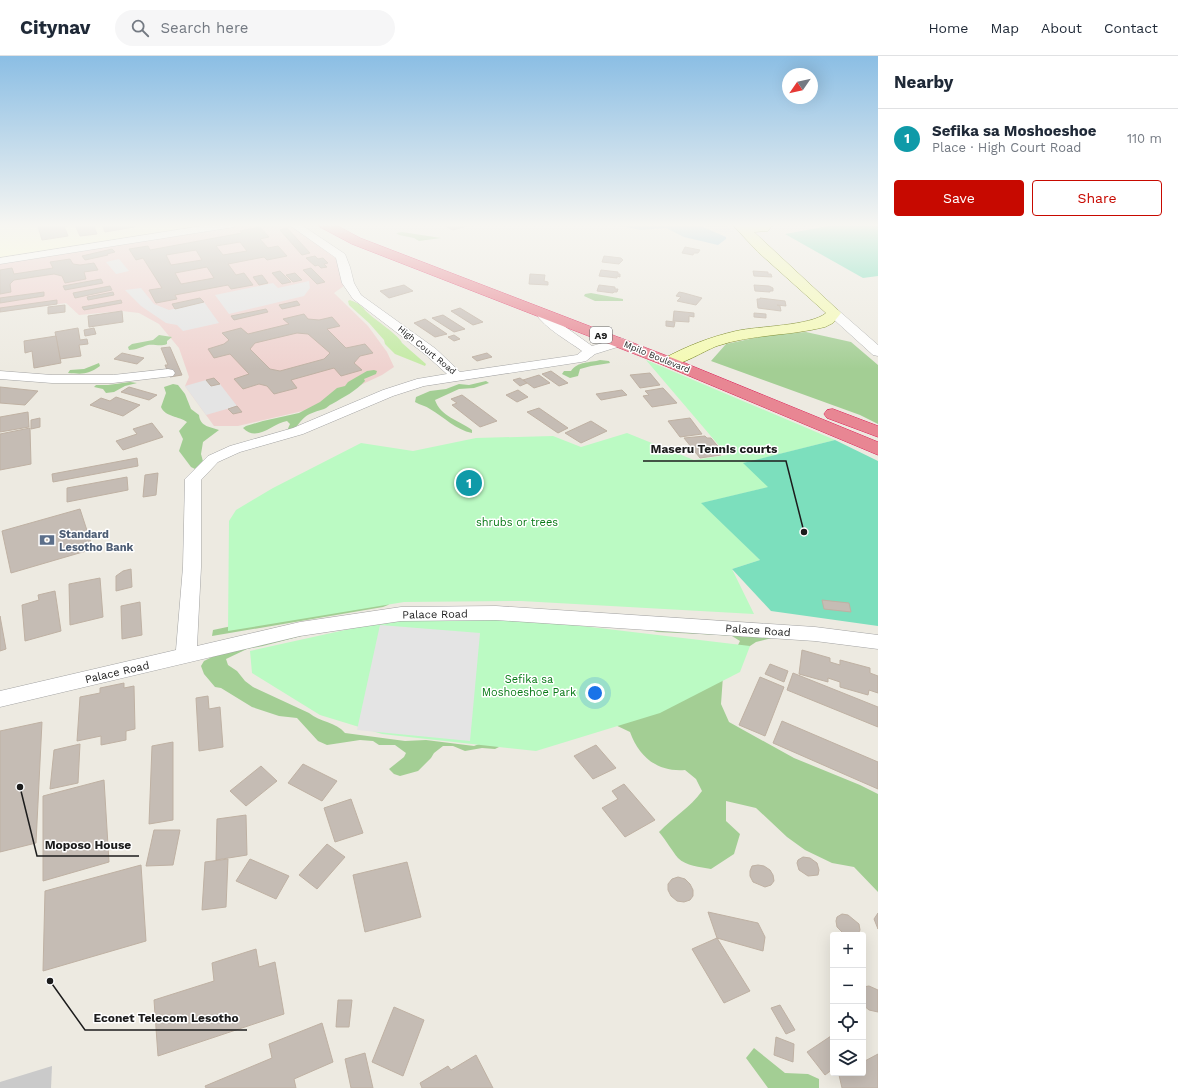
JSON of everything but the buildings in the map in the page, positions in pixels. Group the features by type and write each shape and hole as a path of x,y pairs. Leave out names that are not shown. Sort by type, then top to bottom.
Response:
{"highway":[{"name":"Mpilo Boulevard","path":"436,272 620,342 675,358 799,400"},
{"name":"Mpilo Boulevard","path":"458,272 675,358 878,449"},
{"path":"821,409 878,432"}],"main road":[{"path":"675,358 701,346 739,335 816,325 831,318 834,313 790,272"}],"street":[{"name":"High Court Road","path":"346,272 348,283 357,297 431,352 457,376 580,358 590,351 620,342"},
{"path":"541,313 553,324 590,351"},
{"path":"834,313 878,352"},
{"path":"0,375 52,379 113,379 168,373"},
{"path":"186,656 192,567 193,479 213,459 234,449 298,431 346,410 422,382 457,376"},
{"name":"Palace Road","path":"0,699 300,629 402,614 496,613 815,634 878,642"}],"shaded area":[{"path":"0,272 345,272 348,283 334,293 368,326 387,352 394,367 382,375 307,410 238,426 214,426 185,386 189,377 179,348 159,324 139,313 122,311 79,315 66,303 0,312"},
{"path":"309,281 310,288 304,296 229,314 215,295 273,283 278,288"},
{"path":"141,288 154,304 169,310 204,302 219,323 183,331 177,325 166,323 141,306 125,290"},
{"path":"206,380 211,386 220,384 237,406 206,415 185,386"},
{"path":"380,625 480,633 470,741 357,730"},
{"path":"52,1066 51,1088 0,1088 0,1082"}],"green space":[{"path":"853,272 878,272 878,276 863,278"},
{"path":"591,293 623,299 623,301 595,301 584,296 585,294"},
{"path":"350,300 359,304 371,316 392,332 426,364 425,366 395,354 385,344 384,340 369,323 349,305 348,301"},
{"path":"806,332 851,342 878,365 878,424 860,415 711,361 726,344 774,334"},
{"path":"159,335 172,337 167,341 167,344 164,345 148,345 129,350 128,347 132,344 153,340"},
{"path":"600,360 609,361 610,363 580,369 578,376 570,378 562,374 564,371 571,371 577,365"},
{"name":"shrubs or trees","path":"646,360 835,440 744,463 769,487 702,503 760,560 732,569 754,614 521,601 404,602 228,631 229,521 236,510 273,488 361,443 413,451 476,438 553,436 581,447 627,433 694,460 727,455"},
{"path":"99,363 100,366 88,372 81,374 68,373 70,370 84,369"},
{"path":"367,371 377,371 376,374 364,379 365,381 354,391 325,409 307,416 289,432 286,433 290,424 287,421 265,431 254,434 243,428 263,421 299,413 320,402 337,388 345,386 348,382"},
{"path":"486,381 489,383 474,388 459,389 435,400 441,410 451,418 472,430 472,433 461,429 435,412 415,402 416,397 430,391 446,389 459,384 469,385"},
{"path":"130,382 137,383 125,386 114,392 106,393 103,389 94,387 96,385"},
{"path":"173,384 178,385 185,394 191,409 199,415 201,422 209,427 219,430 203,442 201,454 204,465 199,471 191,467 179,451 183,439 179,431 187,422 169,415 161,407 166,393 164,387"},
{"path":"835,440 878,461 878,626 771,611 732,569 760,560 701,503 768,487 743,463"},
{"path":"391,602 383,607 212,636 213,630 232,626"},
{"path":"515,616 636,624 665,629 724,631 744,637 762,634 770,635 772,638 756,642 736,658 723,676 721,704 729,722 794,758 878,794 878,892 854,867 832,863 805,850 787,837 756,808 726,801 726,821 740,834 734,854 711,869 693,866 681,861 659,832 702,791 696,779 685,770 666,768 650,761 638,749 630,732 609,722 539,744 523,745 507,743 495,749 482,748 465,751 453,746 443,746 434,753 418,771 400,776 394,774 389,769 404,757 406,753 395,745 379,745 373,741 360,740 327,745 318,741 297,718 279,716 252,707 221,688 215,687 204,674 201,666 204,661 212,657 246,644 263,640 275,640 317,628 372,619 374,620 371,622 313,633 247,649 226,659 228,665 237,671 245,681 253,687 337,726 345,733 405,741 426,740 474,746 495,738 550,735 589,726 604,720 625,718 666,705 673,699 678,691 697,683 706,682 718,674 728,654 737,647 740,641 732,636 657,632 645,629 514,618"},
{"name":"Sefika sa Moshoeshoe Park","path":"404,617 540,621 750,646 740,672 660,713 536,751 382,734 320,715 252,673 250,651"},
{"path":"754,1048 785,1073 808,1074 819,1079 819,1088 768,1088 746,1058"}],"place":[{"name":"Sefika sa Moshoeshoe","path":"469,483"},
{"name":"Maseru Tennis courts","path":"804,532"},
{"name":"Standard Lesotho Bank","path":"47,540"},
{"name":"Moposo House","path":"20,787"},
{"name":"Econet Telecom Lesotho","path":"50,981"}]}
